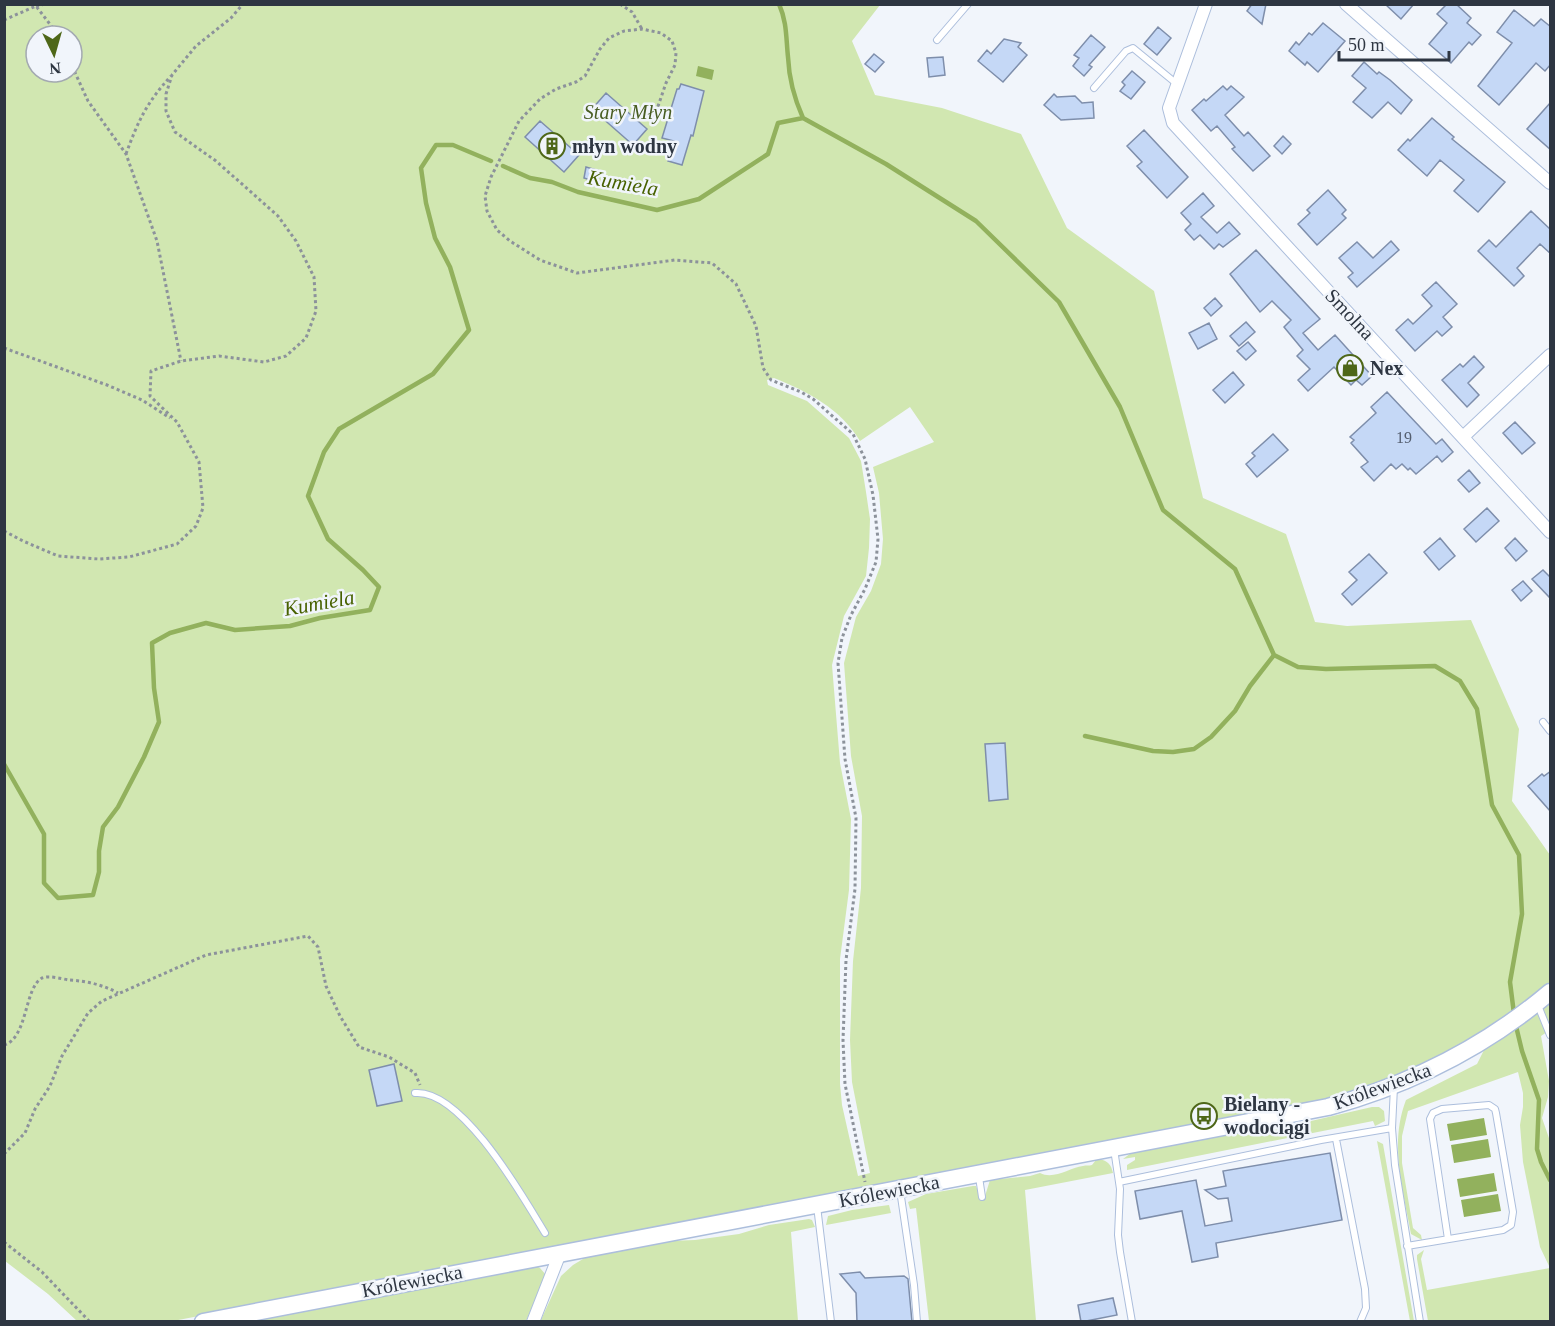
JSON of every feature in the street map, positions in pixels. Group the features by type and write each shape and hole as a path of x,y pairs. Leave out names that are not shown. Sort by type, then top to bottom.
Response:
{"main road":[{"name":"Królewiecka","path":"203,1322 1114,1149 1346,1102 1394,1085 1460,1054 1508,1025 1551,992"}],"street":[{"path":"1178,85 1206,4"},
{"path":"1346,4 1551,183"},
{"name":"Smolna","path":"1178,85 1169,108 1173,123 1551,532"},
{"path":"1464,436 1551,355"},
{"path":"533,1322 560,1253"}],"lane":[{"path":"937,40 968,4"},
{"path":"1094,88 1126,51 1132,48 1178,85"},
{"path":"1543,722 1551,731"},
{"path":"1537,1003 1551,1035"},
{"path":"1394,1085 1392,1128 1399,1197 1420,1322"},
{"path":"415,1093 424,1092 439,1097 452,1107 509,1174 545,1233"},
{"path":"1407,1246 1503,1230 1511,1225 1513,1212 1496,1113 1495,1108 1489,1105 1442,1109 1436,1111 1430,1119 1448,1239"},
{"path":"1119,1182 1321,1140 1392,1128"},
{"path":"1336,1139 1365,1289 1366,1308 1360,1322"},
{"path":"1114,1149 1119,1182 1120,1252 1132,1322"},
{"path":"978,1174 982,1197"},
{"path":"900,1189 914,1284 917,1322"},
{"path":"817,1204 831,1322"}],"path":[{"path":"4,20 46,4"},
{"path":"126,154 140,117 157,92 196,46 231,18 243,4"},
{"path":"620,4 632,12 642,29"},
{"path":"36,6 50,24"},
{"path":"654,118 675,65 676,53 672,41 661,33 642,29 624,31 609,38 585,76 540,99 519,121 491,177 485,196 487,211 497,230 510,241 540,260 576,273 675,260 712,263 736,284 756,326 763,368 771,380 813,399 853,434 865,459 873,495 878,538 876,562 842,638 838,663 845,759 856,818 855,889 846,960 843,1040 845,1084 868,1195"},
{"path":"4,531 23,542 58,556 99,559 129,558 177,544 196,526 203,508 199,462 177,422 150,396 151,370 181,361 219,356 264,362 286,356 306,338 316,311 314,278 297,241 278,216 216,161 175,132 166,111 166,94 172,75"},
{"path":"80,84 88,101 126,154 157,241 181,361"},
{"path":"4,348 133,396 177,422"},
{"path":"4,1154 25,1133 35,1109 50,1086 62,1056 88,1013 102,1001 206,955 308,936 318,947 326,986 340,1016 359,1047 389,1057 415,1073 424,1092"},
{"path":"4,1044 14,1040 23,1022 35,986 42,978 89,982 105,986 118,993"},
{"path":"4,1242 42,1272 90,1322"}],"green space":[{"name":"Stary Młyn","path":"4,5 880,5 852,41 875,95 942,108 1021,134 1067,228 1154,291 1203,498 1286,534 1315,622 1347,626 1471,620 1519,729 1512,801 1550,855 1550,982 1500,1020 1473,1037 1416,1066 1357,1090 1327,1100 173,1321 77,1321 48,1294 5,1261","holes":["774,378 799,389 833,410 860,441 910,407 934,442 873,467 879,493 883,539 881,564 871,591 856,617 844,663 851,756 862,816 861,888 853,961 850,1040 852,1082 870,1173 858,1176 842,1105 840,1084 840,959 849,890 851,819 840,763 832,665 844,616 866,576 870,519 861,461 849,438 807,401 768,385 767,380"]},
{"path":"1550,1002 1550,1030 1541,1036 1549,1081 1548,1097 1542,1118 1550,1141 1550,1268 1540,1247 1523,1162 1520,1125 1523,1093 1518,1072 1408,1111 1402,1136 1402,1163 1413,1228 1421,1235 1422,1240 1411,1234 1401,1184 1398,1150 1398,1133 1406,1100 1477,1064 1484,1050"},
{"path":"1379,1107 1384,1111 1385,1121 1375,1126 1373,1121 1127,1170 1127,1165 1135,1160 1135,1157 1123,1159 1131,1153 1287,1123 1311,1121"},
{"path":"1377,1141 1383,1144 1414,1321 1410,1321"},
{"path":"1099,1159 1109,1163 1113,1173 1025,1190 1036,1321 929,1321 916,1208 910,1209 908,1202 926,1194 973,1186 976,1186 980,1197 985,1196 990,1180 1040,1173 1051,1175 1092,1165"},
{"path":"889,1205 891,1213 826,1225 828,1216"},
{"path":"809,1219 815,1227 791,1232 798,1321 540,1322 561,1276 588,1256 670,1241 739,1234 769,1225"},
{"path":"1424,1250 1421,1259 1427,1290 1550,1268 1550,1321 1428,1321 1417,1255"},
{"path":"536,1266 546,1275 526,1321 242,1322"}],"shaded area":[{"path":"698,66 714,70 712,80 696,76"},
{"path":"1484,1118 1487,1135 1450,1141 1447,1124"},
{"path":"1488,1139 1491,1157 1454,1163 1451,1145"},
{"path":"1494,1173 1497,1191 1460,1197 1457,1179"},
{"path":"1498,1194 1501,1211 1464,1217 1461,1200"}],"building":[{"path":"1252,4 1266,4 1262,24 1247,11"},
{"path":"1385,4 1414,4 1401,19"},
{"path":"1447,4 1456,4 1471,18 1467,23 1481,35 1472,45 1469,42 1451,63 1429,44 1447,23 1437,14"},
{"path":"1514,10 1534,26 1541,19 1551,27 1551,64 1545,71 1536,63 1499,105 1478,86 1512,43 1497,32"},
{"path":"1323,23 1345,41 1318,72 1307,62 1305,65 1289,51 1296,42 1299,45 1309,33 1312,35"},
{"path":"1158,27 1171,38 1157,55 1144,44"},
{"path":"1091,35 1105,47 1089,65 1092,67 1084,76 1073,66 1079,58 1074,55"},
{"path":"1004,39 1021,43 1018,47 1027,55 1003,82 978,61 987,50 991,54"},
{"path":"874,54 884,62 875,72 865,64"},
{"path":"943,57 945,75 929,77 927,58"},
{"path":"1364,62 1377,74 1379,72 1390,80 1412,100 1401,114 1388,102 1372,118 1353,102 1366,88 1352,76"},
{"path":"1132,71 1145,82 1131,99 1120,91 1125,85 1122,82"},
{"path":"681,84 704,91 693,136 691,135 682,165 668,161 674,141 662,138 677,89"},
{"path":"1223,86 1227,90 1231,86 1244,97 1225,115 1244,136 1248,132 1270,156 1253,171 1232,149 1235,147 1217,126 1211,131 1192,110"},
{"path":"606,93 647,129 633,145 592,109"},
{"path":"1054,94 1057,97 1075,96 1082,103 1093,102 1094,118 1061,120 1044,105"},
{"path":"1551,102 1551,150 1527,129"},
{"path":"1432,118 1454,137 1452,139 1505,182 1478,212 1454,191 1464,180 1440,160 1427,176 1398,150"},
{"name":"młyn wodny","path":"540,121 579,155 564,172 525,137"},
{"path":"1144,130 1188,177 1167,198 1137,166 1142,162 1127,146"},
{"path":"1283,136 1291,144 1282,154 1274,146"},
{"path":"586,167 600,171 597,182 584,178"},
{"path":"1328,190 1346,210 1342,214 1346,218 1317,245 1298,224 1310,213 1307,210"},
{"path":"1203,193 1214,206 1201,217 1217,233 1229,222 1240,234 1223,247 1219,244 1214,249 1200,235 1194,240 1185,230 1191,224 1181,213"},
{"path":"1531,211 1551,230 1551,254 1540,244 1517,268 1524,276 1514,286 1478,251 1489,240 1496,247"},
{"path":"1391,241 1399,250 1357,287 1348,277 1353,273 1339,258 1357,242 1373,258"},
{"path":"1256,250 1320,319 1303,333 1318,350 1335,335 1372,376 1362,385 1356,380 1351,385 1334,367 1308,391 1298,380 1310,369 1297,356 1303,350 1284,327 1291,320 1272,301 1260,312 1230,274"},
{"path":"1436,282 1457,304 1443,317 1452,327 1442,336 1437,331 1415,351 1396,330 1408,319 1413,324 1432,306 1422,295"},
{"path":"1215,298 1222,306 1211,316 1204,308"},
{"path":"1246,322 1255,332 1239,346 1230,336"},
{"path":"1209,323 1217,339 1198,349 1189,333"},
{"path":"1248,342 1256,351 1246,360 1237,351"},
{"path":"1474,356 1484,367 1468,383 1479,395 1467,407 1442,380 1460,364 1463,367"},
{"path":"1233,372 1244,385 1225,403 1213,390"},
{"path":"1387,392 1436,444 1442,439 1453,452 1442,462 1437,456 1416,474 1402,464 1396,469 1391,464 1374,481 1361,467 1368,462 1351,443 1354,440 1350,437 1376,413 1371,407"},
{"path":"1515,422 1535,443 1522,454 1503,433"},
{"path":"1273,434 1288,450 1257,477 1246,464 1255,456 1252,453"},
{"path":"1469,470 1480,483 1469,492 1458,480"},
{"path":"1487,508 1499,521 1476,542 1464,529"},
{"path":"1440,538 1455,556 1439,570 1424,552"},
{"path":"1515,538 1527,551 1516,561 1505,548"},
{"path":"1369,554 1387,573 1352,605 1342,594 1357,580 1349,572"},
{"path":"1543,570 1551,578 1551,599 1532,579"},
{"path":"1523,581 1532,591 1521,601 1512,590"},
{"path":"1005,743 1008,799 989,801 985,744"},
{"path":"1551,771 1551,812 1528,786 1542,774 1544,776"},
{"path":"394,1064 402,1101 377,1106 369,1070"},
{"path":"1330,1153 1342,1220 1216,1243 1218,1257 1192,1262 1182,1211 1140,1219 1135,1191 1196,1180 1205,1226 1232,1221 1228,1198 1218,1199 1205,1190 1226,1186 1223,1171"},
{"path":"860,1272 865,1278 904,1276 908,1279 912,1322 857,1322 856,1293 840,1274"},
{"path":"1113,1298 1117,1315 1081,1322 1078,1305"}],"waterway":[{"name":"Kumiela","path":"779,4 785,24 791,81 803,118"},
{"path":"803,118 886,164 976,221 1059,302 1120,407 1163,510 1235,569 1274,655 1298,667 1326,669 1435,666 1460,681 1477,709 1492,805 1519,855 1522,914 1510,982 1514,1014"},
{"name":"Kumiela","path":"503,166 530,178 552,182 578,192 657,210 699,199 768,154 778,123 803,118"},
{"name":"Kumiela","path":"4,764 44,834 44,883 58,898 93,895 99,872 99,851 103,827 118,807 159,722 154,688 152,643 170,633 206,623 235,630 290,626 320,618 370,610 379,587 328,539 308,496 324,452 339,429 433,374 469,330 450,267 435,238 426,203 421,168 436,145 453,145 491,161"},
{"path":"1085,736 1153,751 1173,752 1194,749 1211,737 1235,711 1250,686 1274,655"},
{"path":"1515,1022 1522,1051 1539,1100 1537,1149 1550,1180"}],"place":[{"name":"młyn wodny","path":"552,146"},
{"name":"Nex","path":"1350,368"},
{"name":"Bielany - wodociągi","path":"1204,1116"}]}
